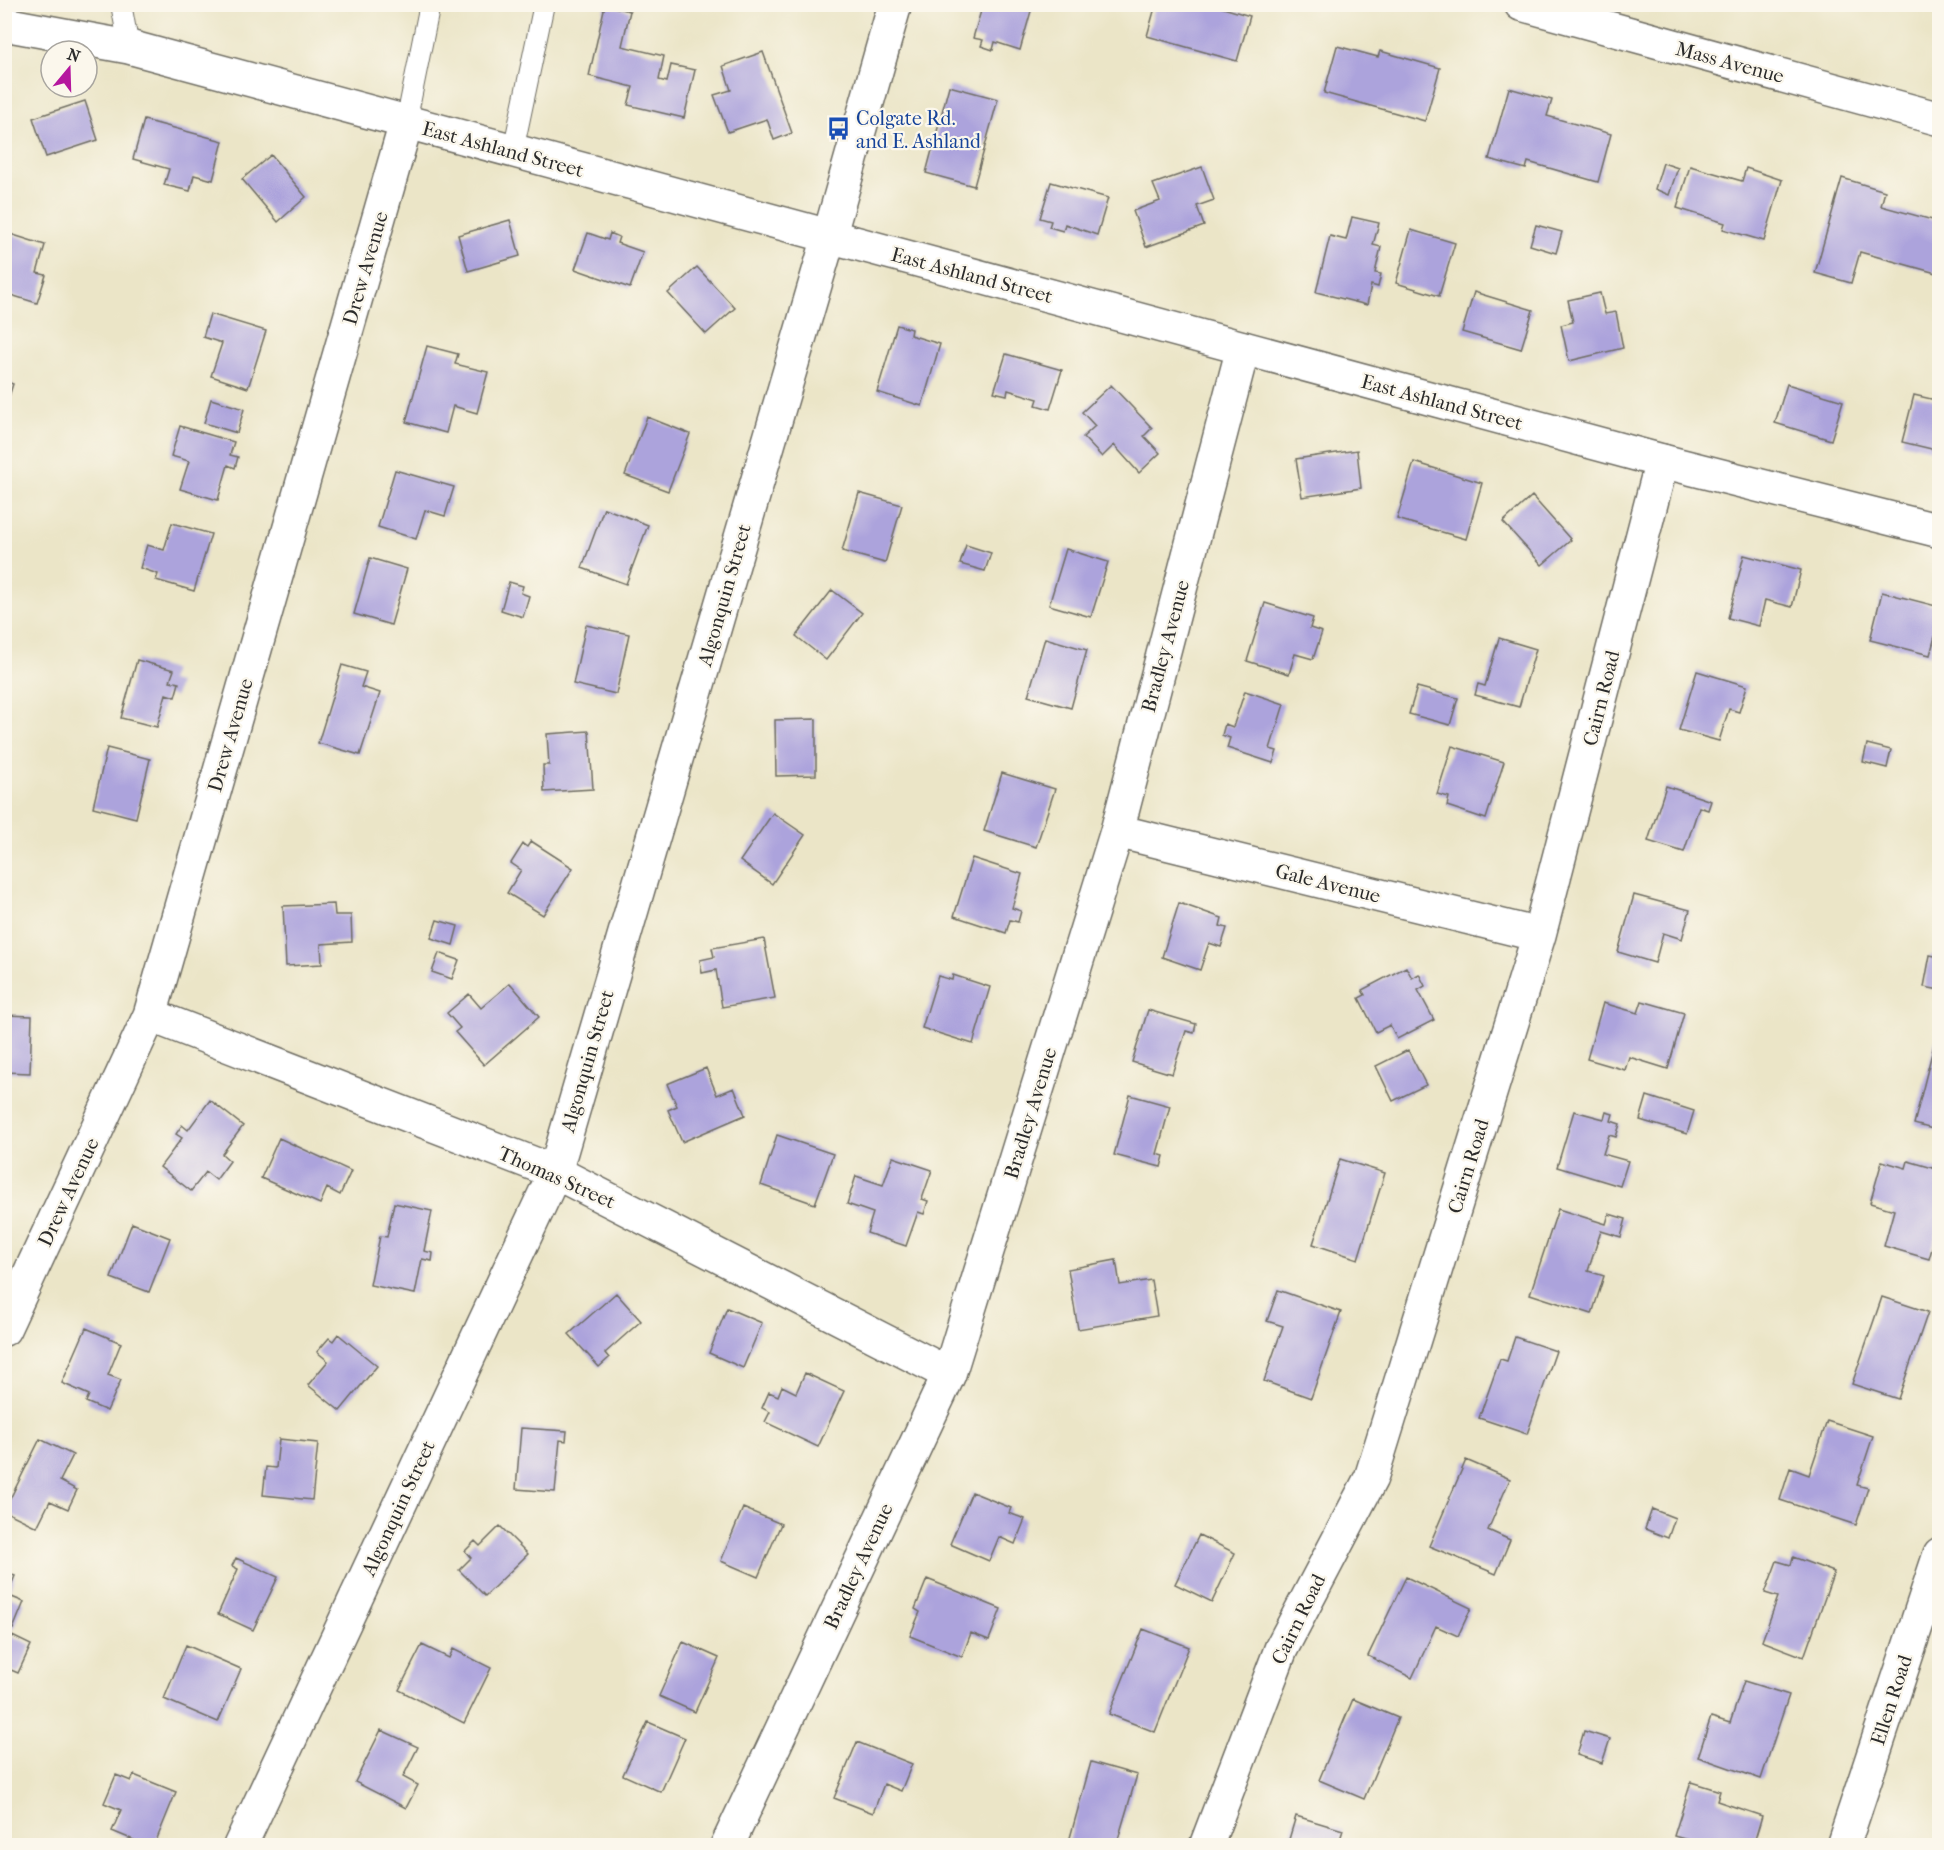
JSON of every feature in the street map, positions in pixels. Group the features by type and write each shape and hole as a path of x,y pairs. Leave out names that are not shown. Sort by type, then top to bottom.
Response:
{"street":[{"name":"Algonquin Street","path":"240,1845 555,1172 895,4"},
{"name":"Mass Avenue","path":"1521,4 1940,119"},
{"name":"East Ashland Street","path":"4,24 129,47 1662,461 1940,531"},
{"name":"Drew Avenue","path":"4,1329 150,1015 406,123"},
{"name":"Bradley Avenue","path":"727,1845 949,1374 1117,831 1243,348"},
{"name":"Cairn Road","path":"1206,1845 1281,1649 1371,1478 1539,935 1662,461"},
{"name":"Gale Avenue","path":"1117,831 1539,935"},
{"name":"Thomas Street","path":"150,1015 555,1172 949,1374"},
{"name":"Ellen Road","path":"1843,1845 1940,1554"}],"lane":[{"path":"121,4 129,47"},
{"path":"406,123 430,4"},
{"path":"513,151 544,4"}],"building":[{"path":"983,4 1033,4 1020,50 995,42 993,50 981,46 983,40 973,38"},
{"path":"1156,4 1210,4 1250,16 1237,61 1147,36"},
{"path":"1909,4 1937,4 1935,13"},
{"path":"605,5 630,11 622,46 664,56 659,80 667,82 671,65 695,70 684,118 628,105 633,87 589,76"},
{"path":"1337,46 1378,57 1380,51 1440,68 1425,121 1324,93"},
{"path":"763,52 792,133 774,140 767,119 728,132 714,95 731,90 723,66"},
{"path":"949,86 998,99 974,186 926,173"},
{"path":"1509,88 1552,100 1547,116 1611,134 1598,182 1528,162 1526,169 1489,159"},
{"path":"85,101 98,140 46,157 33,118"},
{"path":"144,120 223,141 213,180 194,175 190,191 164,185 169,169 133,159"},
{"path":"271,155 306,197 278,222 242,179"},
{"path":"1663,163 1678,168 1669,195 1655,189"},
{"path":"1690,166 1742,181 1746,168 1782,180 1764,241 1723,229 1725,223 1677,208"},
{"path":"1202,167 1214,200 1197,206 1204,226 1146,247 1133,211 1160,201 1153,184"},
{"path":"1842,178 1885,191 1881,206 1940,222 1940,262 1936,273 1860,252 1851,283 1815,273"},
{"path":"1051,182 1108,198 1097,235 1065,224 1063,231 1049,227 1051,221 1040,218"},
{"path":"1352,217 1379,223 1373,245 1381,247 1375,273 1381,274 1378,287 1371,285 1367,305 1316,292 1330,236 1346,240"},
{"path":"510,220 520,256 468,271 458,235"},
{"path":"1536,225 1562,232 1556,253 1530,245"},
{"path":"1411,230 1455,243 1439,296 1396,283"},
{"path":"7,233 45,245 37,273 46,275 37,303 4,293 4,242"},
{"path":"588,233 608,240 610,233 619,237 617,243 643,252 630,288 575,269"},
{"path":"697,267 735,308 706,334 668,293"},
{"path":"1474,292 1533,310 1521,349 1462,332"},
{"path":"1600,293 1605,314 1616,312 1623,348 1569,361 1561,325 1573,322 1568,300"},
{"path":"210,314 266,331 248,388 211,376 222,343 203,337"},
{"path":"897,325 911,329 910,335 940,344 922,406 877,392"},
{"path":"427,346 458,354 455,364 488,372 477,413 453,406 446,433 406,422"},
{"path":"1006,354 1062,370 1050,409 1036,405 1038,399 1008,390 1007,395 994,392"},
{"path":"4,381 13,384 5,409 4,409"},
{"path":"1787,384 1843,401 1831,440 1775,423"},
{"path":"1111,385 1152,428 1144,436 1160,453 1139,473 1114,445 1102,457 1083,437 1095,426 1082,412"},
{"path":"1914,395 1940,401 1940,451 1902,442"},
{"path":"211,399 244,409 237,433 204,423"},
{"path":"647,417 690,434 668,491 625,475"},
{"path":"180,426 234,442 230,455 238,457 235,468 228,465 218,500 180,489 189,461 171,456"},
{"path":"1357,450 1361,488 1302,497 1296,459"},
{"path":"1414,462 1482,483 1466,539 1397,519"},
{"path":"395,470 454,487 445,516 425,510 416,539 378,527"},
{"path":"859,493 902,505 885,563 842,551"},
{"path":"1532,496 1571,540 1542,565 1503,522"},
{"path":"604,508 648,525 626,584 582,568"},
{"path":"172,523 211,534 194,591 156,580 158,574 140,568 147,545 164,550"},
{"path":"966,545 991,553 985,571 960,564"},
{"path":"1066,549 1108,562 1091,617 1049,605"},
{"path":"1744,555 1801,570 1792,607 1765,600 1759,626 1728,618"},
{"path":"370,558 407,569 391,625 354,614"},
{"path":"509,582 523,586 521,593 529,596 523,617 501,610"},
{"path":"832,590 862,613 826,660 796,636"},
{"path":"1882,592 1940,607 1940,618 1930,655 1870,640"},
{"path":"1265,603 1313,618 1310,628 1322,632 1313,659 1295,654 1289,674 1247,661"},
{"path":"586,625 629,634 616,694 573,684"},
{"path":"1045,638 1087,650 1071,708 1028,696"},
{"path":"1499,638 1536,649 1519,707 1475,695 1478,684 1485,686"},
{"path":"137,660 174,670 170,681 179,683 175,697 166,694 157,727 121,718"},
{"path":"342,665 366,672 361,687 380,693 360,755 318,743"},
{"path":"1697,671 1747,686 1739,712 1729,709 1719,741 1679,730"},
{"path":"1417,687 1458,698 1450,725 1409,714"},
{"path":"1245,691 1284,704 1270,749 1277,751 1273,763 1227,748 1230,738 1222,735 1225,724 1233,727"},
{"path":"816,719 816,775 776,776 775,720"},
{"path":"589,731 593,789 544,792 543,765 549,765 547,734"},
{"path":"1867,744 1891,750 1887,768 1863,762"},
{"path":"1452,746 1504,762 1486,819 1447,806 1449,797 1437,794"},
{"path":"107,748 150,759 136,818 93,807"},
{"path":"1002,773 1055,789 1036,847 984,831"},
{"path":"1666,786 1711,801 1708,810 1699,807 1684,852 1648,841"},
{"path":"773,813 805,835 772,884 740,861"},
{"path":"531,841 573,868 543,915 507,893 521,870 511,863 523,844 527,847"},
{"path":"972,858 1022,874 1012,908 1021,911 1018,922 1010,920 1006,933 954,916"},
{"path":"1634,895 1690,910 1682,939 1663,933 1655,963 1618,952"},
{"path":"1179,903 1222,918 1220,926 1227,928 1221,947 1209,943 1200,970 1162,957"},
{"path":"334,904 335,915 351,915 352,942 321,944 322,964 286,966 283,906"},
{"path":"437,920 458,926 453,945 431,938"},
{"path":"764,939 775,998 722,1007 716,970 702,973 700,960 714,957 712,948"},
{"path":"439,953 459,960 452,979 432,972"},
{"path":"1930,955 1940,957 1940,990 1924,987"},
{"path":"1406,967 1412,978 1419,974 1425,986 1418,990 1434,1020 1397,1039 1390,1025 1376,1032 1359,998 1365,995 1362,990"},
{"path":"953,975 990,987 973,1044 922,1028 938,976 952,980"},
{"path":"510,983 539,1017 484,1065 455,1032 460,1028 447,1013 469,994 481,1008"},
{"path":"1642,1001 1684,1013 1668,1069 1629,1057 1625,1070 1587,1059 1603,1003 1638,1013"},
{"path":"1148,1010 1196,1024 1194,1033 1186,1031 1172,1074 1132,1062"},
{"path":"4,1015 32,1016 30,1073 4,1072"},
{"path":"1935,1041 1940,1042 1940,1131 1914,1124"},
{"path":"1408,1050 1426,1085 1393,1101 1376,1066"},
{"path":"706,1068 717,1095 734,1088 745,1115 682,1142 668,1110 677,1106 667,1084"},
{"path":"1130,1095 1170,1106 1157,1154 1164,1156 1161,1167 1114,1155"},
{"path":"1647,1096 1694,1111 1687,1134 1640,1120"},
{"path":"210,1100 243,1126 222,1154 230,1161 216,1180 206,1172 191,1191 160,1167 182,1138 176,1134 182,1125 188,1130"},
{"path":"1574,1111 1604,1119 1606,1112 1613,1114 1611,1121 1620,1124 1616,1137 1609,1135 1603,1154 1628,1161 1620,1186 1557,1167"},
{"path":"777,1135 833,1154 815,1204 761,1185"},
{"path":"279,1138 351,1171 340,1195 327,1188 320,1204 261,1178"},
{"path":"893,1157 932,1170 922,1199 928,1201 924,1214 918,1212 906,1246 867,1233 873,1213 847,1204 856,1176 883,1185"},
{"path":"1340,1159 1385,1173 1358,1259 1313,1244"},
{"path":"1882,1161 1906,1168 1908,1161 1940,1170 1940,1221 1929,1259 1884,1246 1894,1210 1870,1203"},
{"path":"394,1203 432,1211 424,1251 433,1253 432,1261 422,1259 415,1294 370,1285 380,1236 387,1237"},
{"path":"1558,1209 1606,1224 1609,1214 1626,1219 1621,1237 1601,1231 1588,1271 1604,1276 1592,1314 1530,1294"},
{"path":"132,1223 170,1238 149,1292 111,1278"},
{"path":"1116,1260 1120,1285 1151,1280 1157,1316 1078,1329 1068,1269"},
{"path":"1278,1290 1341,1312 1311,1398 1264,1381 1283,1326 1267,1321"},
{"path":"616,1293 641,1321 605,1353 609,1358 599,1367 569,1334"},
{"path":"1882,1297 1928,1312 1898,1399 1852,1384"},
{"path":"727,1308 762,1323 743,1368 709,1353"},
{"path":"86,1328 121,1343 108,1375 121,1380 107,1411 86,1402 89,1395 62,1383"},
{"path":"338,1334 377,1366 340,1411 308,1385 328,1361 317,1352 329,1338 333,1341"},
{"path":"1515,1337 1556,1351 1527,1434 1479,1418 1500,1359 1507,1361"},
{"path":"805,1373 844,1391 818,1447 765,1422 770,1412 762,1408 769,1392 778,1396 782,1386 796,1393"},
{"path":"1827,1421 1873,1436 1857,1485 1868,1488 1856,1525 1780,1500 1790,1468 1809,1475"},
{"path":"521,1428 567,1431 566,1441 560,1440 555,1492 516,1489"},
{"path":"40,1439 73,1455 60,1481 77,1490 68,1509 50,1501 37,1527 4,1511"},
{"path":"279,1439 318,1443 312,1500 263,1495 266,1467 276,1468"},
{"path":"1466,1460 1510,1479 1488,1530 1510,1540 1496,1574 1429,1546"},
{"path":"972,1492 1011,1508 1009,1513 1025,1519 1015,1544 999,1537 989,1561 950,1544"},
{"path":"743,1508 781,1524 758,1577 721,1561"},
{"path":"1652,1509 1675,1518 1668,1538 1645,1529"},
{"path":"500,1526 528,1554 485,1596 459,1570 471,1558 465,1551 475,1541 480,1546"},
{"path":"1199,1535 1235,1553 1212,1602 1175,1584"},
{"path":"1793,1557 1834,1572 1804,1657 1762,1641 1778,1597 1765,1593 1777,1561 1791,1565"},
{"path":"236,1558 278,1577 253,1630 218,1614 238,1569 232,1566"},
{"path":"4,1572 15,1576 7,1595 24,1602 13,1629 4,1626"},
{"path":"1406,1577 1471,1608 1458,1636 1436,1626 1412,1678 1368,1656"},
{"path":"927,1579 1001,1609 989,1640 971,1633 962,1657 910,1636 920,1612 915,1609"},
{"path":"1143,1629 1189,1647 1155,1732 1109,1714"},
{"path":"4,1632 31,1645 18,1673 4,1667"},
{"path":"683,1642 719,1658 695,1712 659,1696"},
{"path":"186,1645 241,1669 218,1722 164,1699"},
{"path":"422,1645 449,1658 453,1649 491,1668 464,1723 399,1690"},
{"path":"1744,1681 1789,1695 1761,1779 1698,1757 1711,1717 1730,1723"},
{"path":"1353,1699 1398,1718 1364,1799 1319,1780"},
{"path":"648,1722 685,1738 661,1792 623,1775"},
{"path":"381,1730 418,1747 403,1777 418,1785 406,1808 355,1782"},
{"path":"1584,1731 1610,1739 1602,1763 1577,1755"},
{"path":"857,1742 912,1764 901,1791 884,1784 873,1813 834,1798"},
{"path":"1091,1762 1137,1775 1116,1846 1068,1845"},
{"path":"116,1775 131,1781 134,1775 176,1792 154,1846 148,1846 112,1831 121,1810 104,1803"},
{"path":"1691,1782 1720,1791 1717,1801 1762,1816 1753,1846 1686,1846 1688,1840 1674,1836"},
{"path":"1296,1816 1343,1830 1338,1846 1287,1846"}],"place":[{"name":"Colgate Rd. and E. Ashland","path":"838,129"}]}
